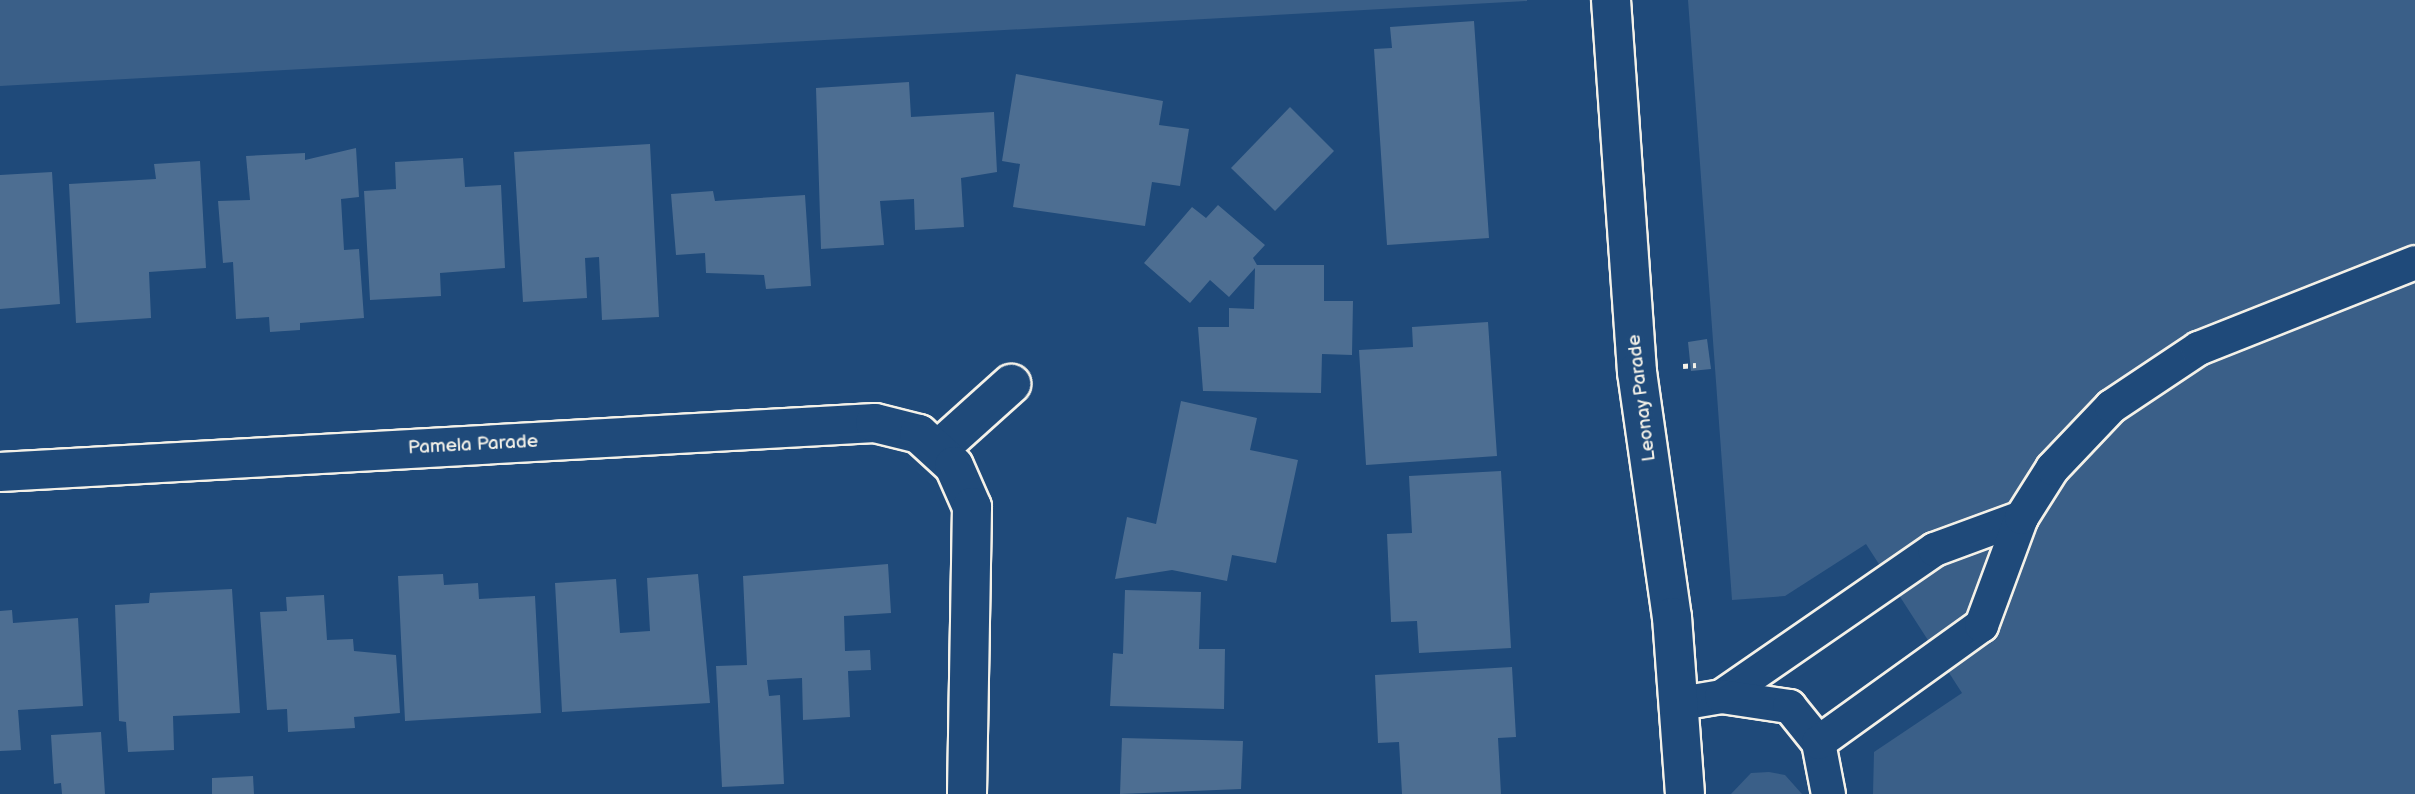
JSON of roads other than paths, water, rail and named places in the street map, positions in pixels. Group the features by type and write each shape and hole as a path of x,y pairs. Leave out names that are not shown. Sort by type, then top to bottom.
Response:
{"street":[{"name":"Leonay Parade","path":"1612,0 1637,372 1681,703 1685,794"},
{"path":"940,448 1011,384"},
{"name":"Pamela Parade","path":"0,472 875,423 919,434 940,448 966,487 975,531 967,794"}],"lane":[{"path":"1818,742 1981,625 2021,517 2086,430 2165,366 2415,262"},
{"path":"1721,696 1934,550 2021,517"},
{"path":"1681,703 1721,696 1770,698 1789,706 1818,742 1828,794"}]}
